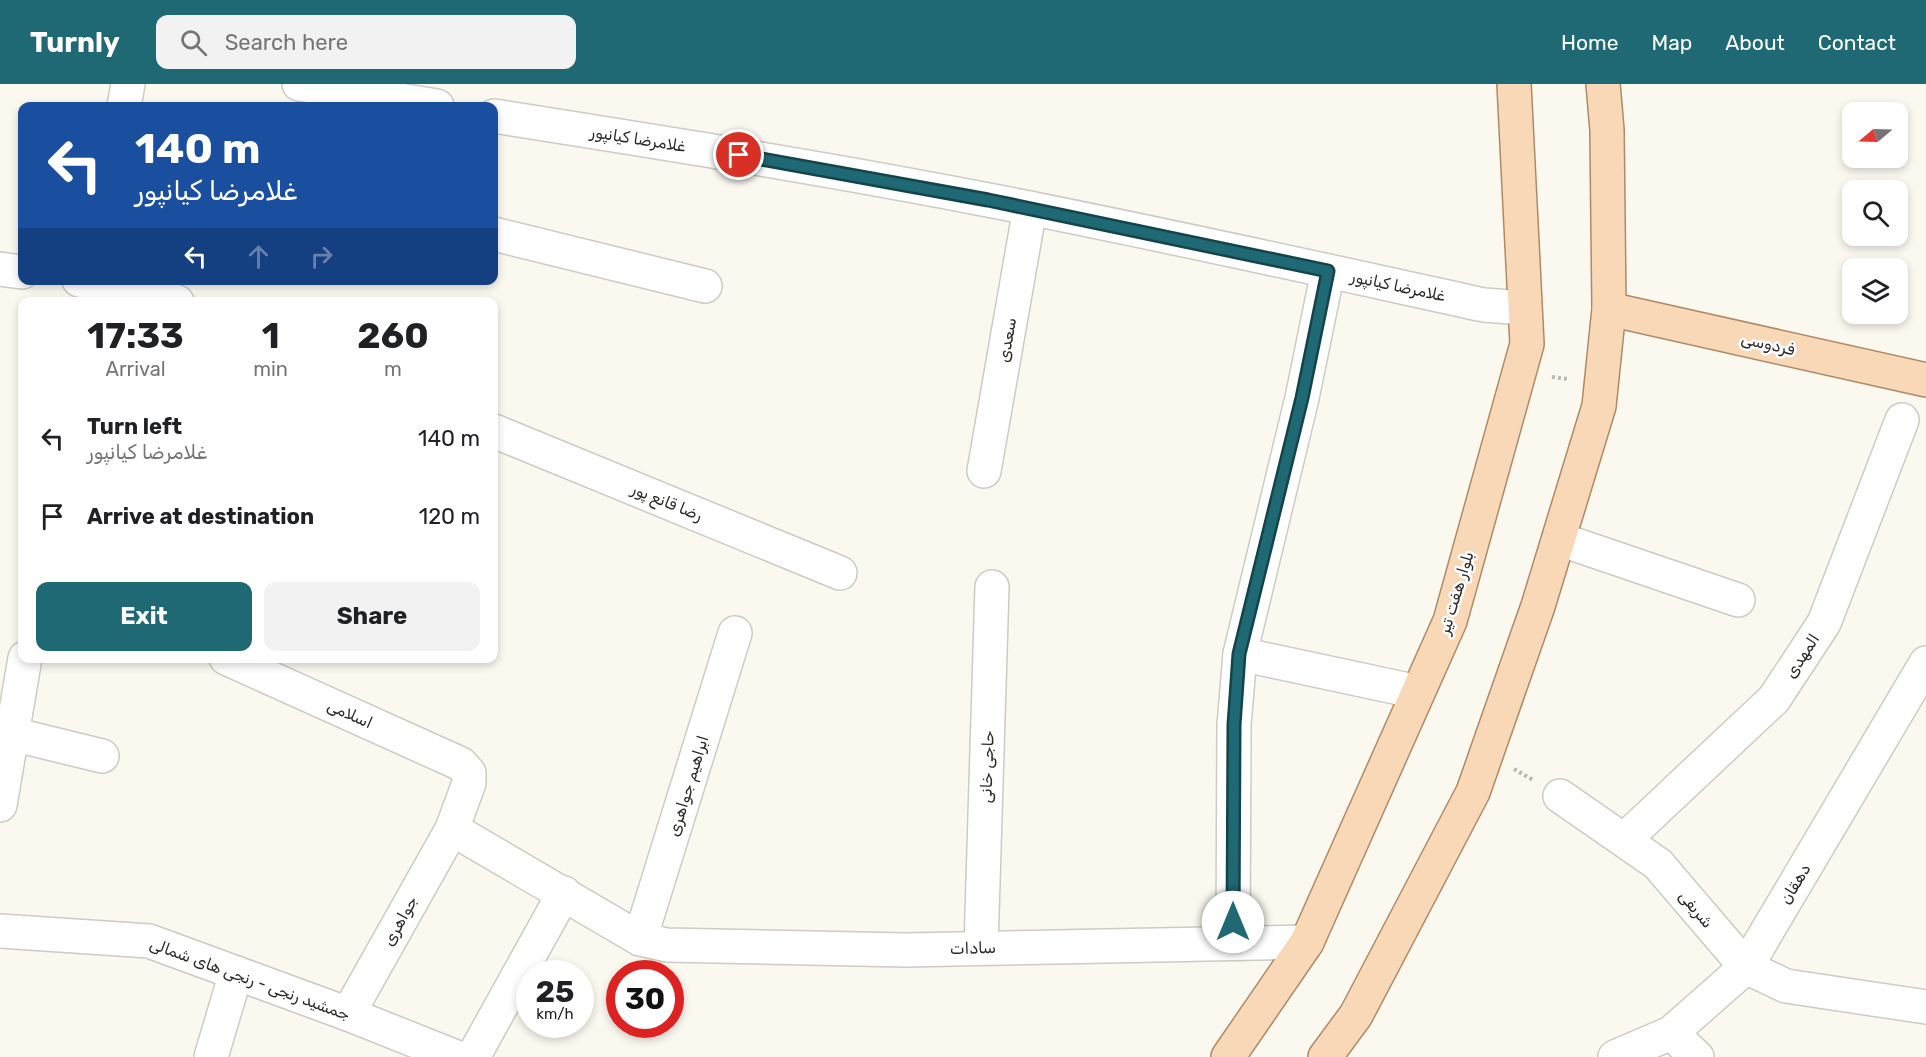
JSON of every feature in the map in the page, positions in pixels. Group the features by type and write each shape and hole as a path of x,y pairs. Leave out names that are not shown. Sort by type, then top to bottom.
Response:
{"main road":[{"name":"بلوار هفت تیر","path":"1228,1057 1307,942 1450,621 1527,344 1514,84"},
{"path":"1325,1057 1362,1005 1473,792 1558,539 1599,406 1609,309 1603,84"},
{"name":"فردوسی","path":"1609,309 1926,380"}],"street":[{"path":"125,102 128,84"},
{"path":"299,84 336,98 386,102"},
{"name":"غلامرضا کیانپور","path":"498,117 828,170 1030,208 1484,305 1524,308"},
{"name":"سعدی","path":"984,471 1030,208"},
{"path":"498,235 705,286"},
{"path":"0,269 18,271"},
{"path":"1233,944 1234,725 1239,654 1302,398 1328,271"},
{"path":"85,286 166,297"},
{"name":"المهدی","path":"1624,840 1766,707 1824,623 1902,420"},
{"name":"رضا قانع پور","path":"498,433 840,573"},
{"path":"1558,539 1738,600"},
{"name":"حاجی خانی","path":"981,947 992,587"},
{"name":"ابراهیم جواهری","path":"640,939 735,633"},
{"path":"1239,654 1418,692"},
{"name":"اسلامی","path":"237,663 461,764 469,773"},
{"name":"دهقان","path":"1615,1057 1671,1033 1746,967 1926,663"},
{"path":"0,805 12,734 16,664"},
{"path":"12,734 102,756"},
{"name":"جواهری","path":"348,1014 452,829 469,783 469,773"},
{"name":"شریفی","path":"1560,796 1658,864 1746,967 1786,986 1926,1007"},
{"path":"452,829 640,939"},
{"path":"473,1057 564,893"},
{"name":"جمشید رنجی - رنجی های شمالی","path":"0,931 148,942 348,1014 456,1057"},
{"name":"سادات","path":"640,939 679,945 906,950 1307,942"},
{"path":"211,1057 236,973"},
{"path":"1671,1033 1696,1057"}],"path":[{"path":"1519,371 1601,385"},
{"path":"1487,753 1560,796"}],"route":[{"path":"739,155 988,200 1175,237 1328,271 1302,398 1239,654 1234,725 1233,922"}]}
